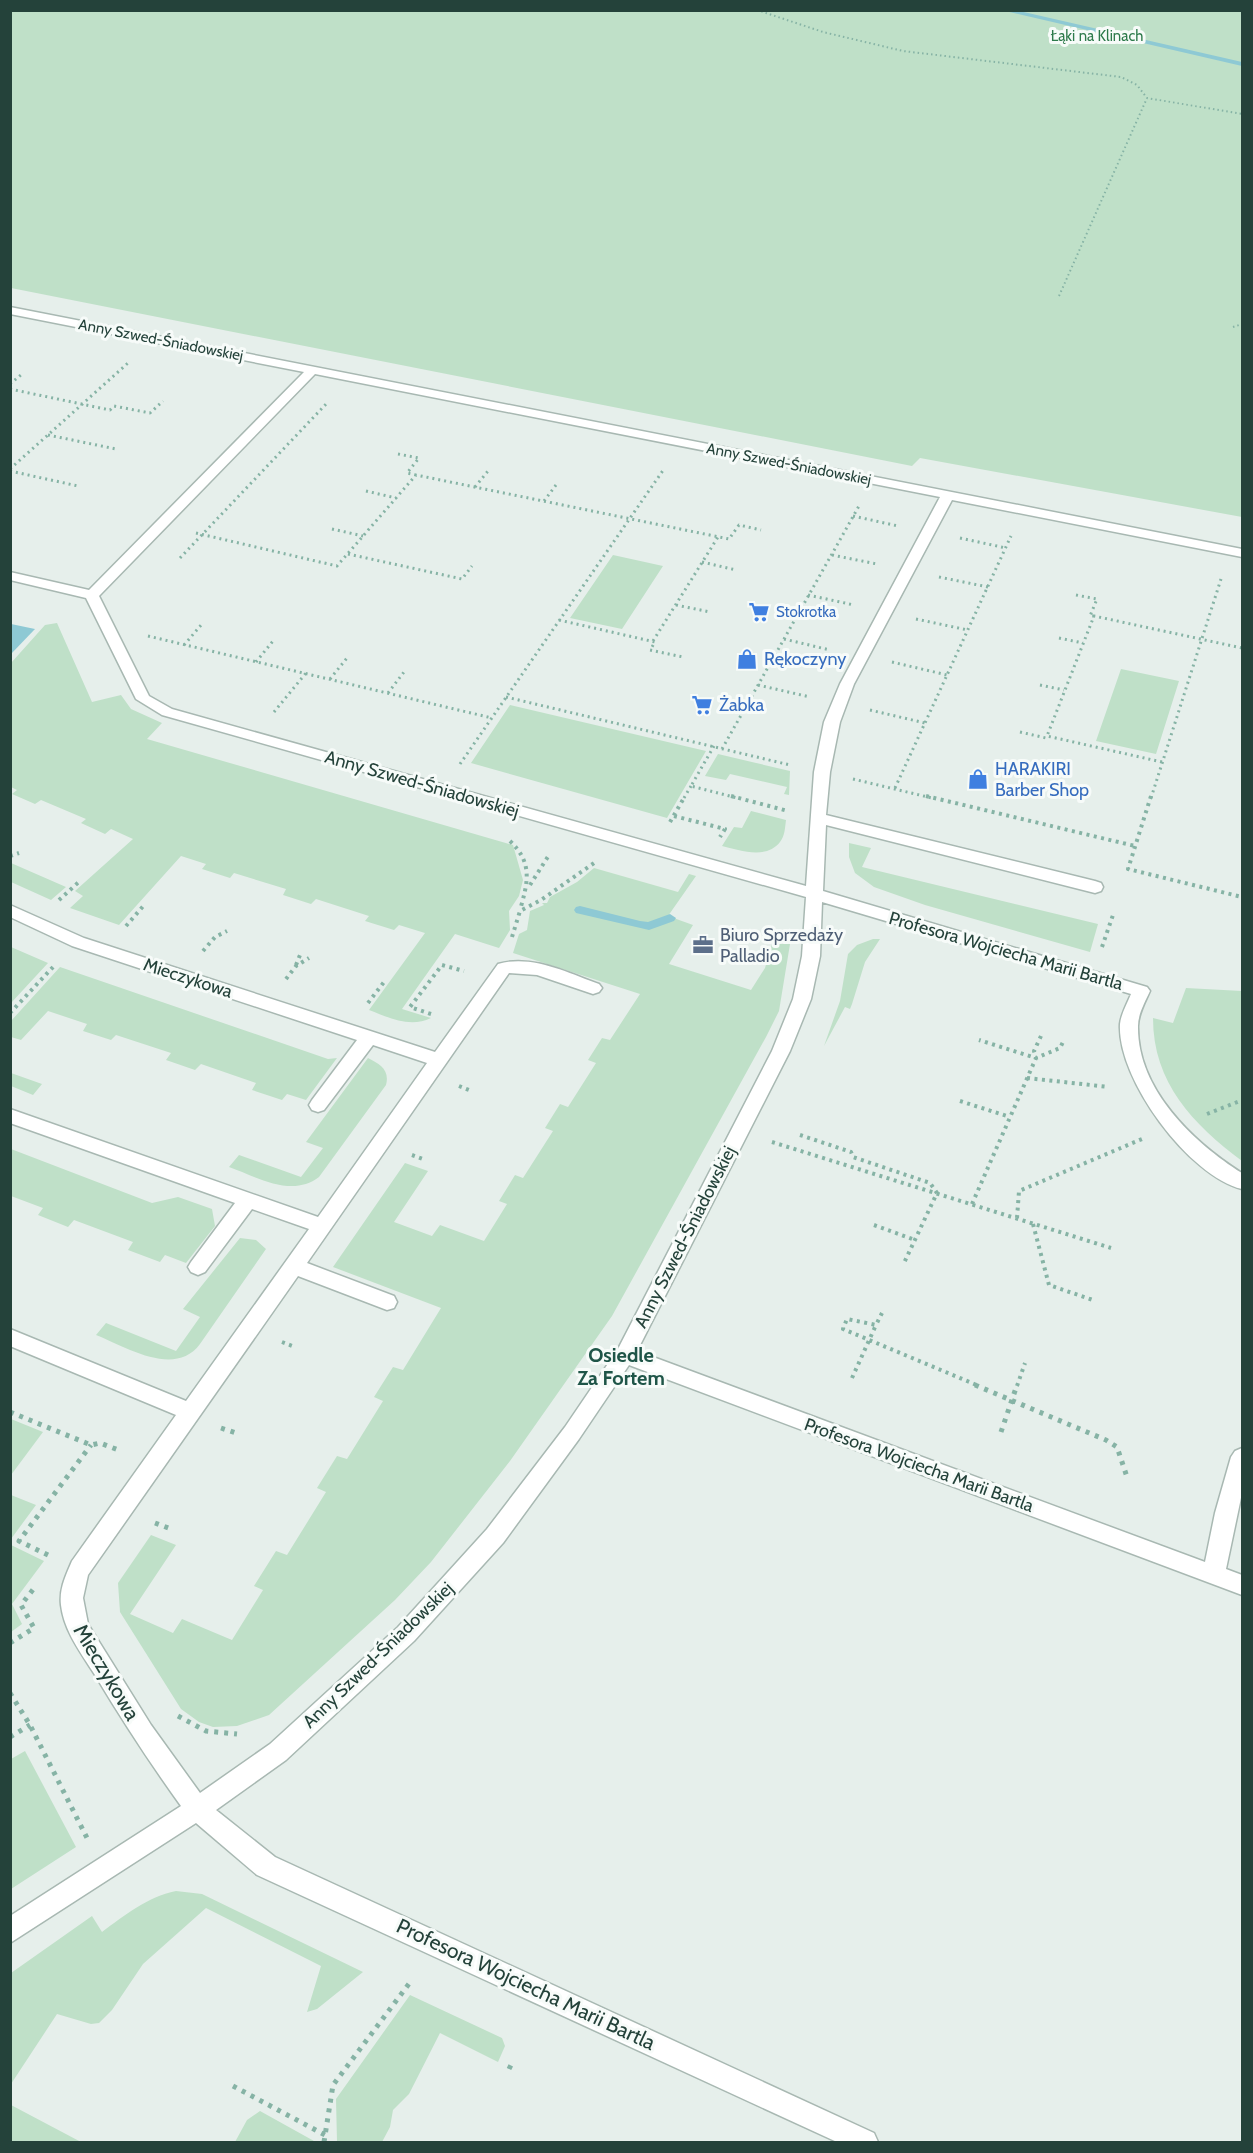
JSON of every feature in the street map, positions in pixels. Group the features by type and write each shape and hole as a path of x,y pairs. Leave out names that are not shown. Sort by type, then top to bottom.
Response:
{"street":[{"name":"Anny Szwed-Śniadowskiej","path":"10,310 1242,553"},
{"path":"10,576 92,595 312,370"},
{"name":"Anny Szwed-Śniadowskiej","path":"10,1930 197,1809 278,1752 406,1634 495,1536 572,1433 625,1355 781,1051 802,999 811,956 822,772 832,722 847,684 948,495"},
{"name":"Anny Szwed-Śniadowskiej","path":"92,595 143,699 166,712 814,894"},
{"path":"818,818 1095,887"},
{"name":"Profesora Wojciecha Marii Bartla","path":"814,894 1141,991 1130,1026 1134,1058 1149,1092 1172,1126 1208,1159 1242,1182"},
{"name":"Mieczykowa","path":"10,910 78,942 439,1060"},
{"path":"504,962 593,988"},
{"name":"Mieczykowa","path":"197,1809 143,1733 79,1629 72,1614 70,1599 73,1583 80,1568 439,1060 504,962"},
{"path":"318,1105 369,1037"},
{"path":"10,1116 322,1227"},
{"path":"198,1267 248,1200"},
{"path":"294,1266 387,1302"},
{"path":"10,1337 191,1412"},
{"name":"Profesora Wojciecha Marii Bartla","path":"625,1355 1242,1585"},
{"path":"1214,1574 1226,1513 1242,1457"},
{"name":"Profesora Wojciecha Marii Bartla","path":"197,1809 266,1866 865,2142"}],"path":[{"path":"757,10 823,32 903,51 1121,77 1137,86 1147,98 1242,114"},
{"path":"1059,296 1147,98"},
{"path":"1233,327 1242,324"},
{"path":"10,470 155,339"},
{"path":"10,384 22,374"},
{"path":"10,389 110,410 114,406 150,413 162,401"},
{"path":"180,558 333,397"},
{"path":"48,435 116,449"},
{"path":"442,789 682,443"},
{"path":"398,454 420,458 407,473 416,475 729,539 739,525 761,530"},
{"path":"10,470 78,486"},
{"path":"475,487 488,471"},
{"path":"160,525 338,566 416,475"},
{"path":"722,749 873,480"},
{"path":"544,501 556,485"},
{"path":"366,491 396,498"},
{"path":"853,516 908,528"},
{"path":"333,529 363,536"},
{"path":"683,657 650,650 655,642 653,641 718,537"},
{"path":"959,538 1006,548"},
{"path":"894,788 1010,540"},
{"path":"348,554 462,579 472,566"},
{"path":"831,554 887,566"},
{"path":"702,562 736,570"},
{"path":"930,575 988,587"},
{"path":"1124,880 1220,584"},
{"path":"1076,595 1097,599 1090,616 1242,648"},
{"path":"808,596 863,608"},
{"path":"676,605 710,612"},
{"path":"1047,736 1094,616"},
{"path":"909,617 968,630"},
{"path":"559,620 653,641"},
{"path":"184,645 202,624"},
{"path":"139,634 492,718"},
{"path":"1059,638 1083,643"},
{"path":"784,639 838,652"},
{"path":"256,662 273,641"},
{"path":"330,679 347,658"},
{"path":"886,661 947,675"},
{"path":"388,693 404,672"},
{"path":"254,736 306,674"},
{"path":"758,685 815,698"},
{"path":"1040,685 1064,690"},
{"path":"506,697 1135,846"},
{"path":"866,709 925,723"},
{"path":"1020,732 1162,762"},
{"path":"714,746 673,818 725,829 719,838"},
{"path":"691,786 818,818"},
{"path":"509,840 517,846 527,870 527,889"},
{"path":"11,853 19,853"},
{"path":"440,1017 410,1007 442,965 472,974 489,952 504,962 527,889 549,855"},
{"path":"520,911 541,900 587,866"},
{"path":"1128,869 1242,897"},
{"path":"54,904 81,880"},
{"path":"1093,976 1117,903"},
{"path":"122,931 145,904"},
{"path":"198,957 215,937 218,928"},
{"path":"215,937 227,931"},
{"path":"296,966 300,955"},
{"path":"281,984 296,966 309,958"},
{"path":"362,1011 384,982"},
{"path":"972,1204 1036,1058 1034,1051 1041,1036"},
{"path":"979,1040 1036,1058 1060,1048 1063,1042"},
{"path":"1027,1078 1102,1087"},
{"path":"960,1101 1010,1117"},
{"path":"800,1135 851,1152 854,1157 930,1183 937,1193"},
{"path":"768,1141 1112,1248"},
{"path":"1017,1218 1020,1191 1104,1155"},
{"path":"904,1263 937,1193"},
{"path":"1033,1224 1049,1285 1092,1300"},
{"path":"874,1226 915,1240"},
{"path":"852,1378 882,1313"},
{"path":"876,1325 847,1319 843,1329 1106,1440 1117,1447 1127,1476"},
{"path":"1001,1432 1025,1363"},
{"path":"10,1412 91,1445 100,1443 155,1464"},
{"path":"215,1426 236,1433"},
{"path":"56,1558 19,1541 72,1466 91,1445"},
{"path":"150,1521 171,1529"},
{"path":"10,1643 34,1628 21,1605 42,1577"},
{"path":"10,1692 30,1725 90,1844"},
{"path":"174,1712 190,1726 226,1736 242,1734 258,1728 278,1752"},
{"path":"10,1737 30,1725"},
{"path":"233,2086 324,2139 333,2085 411,1981"}],"green space":[{"name":"Łąki na Klinach","path":"10,11 1242,11 1242,517 920,458 912,466 11,288"},
{"path":"613,555 663,566 622,629 570,618"},
{"path":"57,623 92,702 121,695 131,709 162,723 147,739 513,845 523,880 519,896 509,911 510,930 499,948 455,934 402,1009 431,1018 408,1022 392,1019 369,1010 425,933 399,925 394,930 365,921 369,916 316,899 311,904 283,895 286,889 234,873 230,878 202,869 206,864 181,856 119,925 70,908 83,896 75,891 133,839 111,829 105,834 81,823 86,819 41,800 35,804 12,794 17,790 11,787 11,663 45,625"},
{"path":"1121,669 1179,681 1156,754 1096,741"},
{"path":"510,705 706,751 667,818 471,763"},
{"path":"718,754 790,771 789,795 784,794 787,787 730,774 726,780 705,776"},
{"path":"751,811 786,820 780,842 774,848 760,852 722,846 734,827 742,828"},
{"path":"849,843 871,848 862,867 1098,924 1090,952 925,905 874,887 855,873 849,857"},
{"path":"11,863 66,887 51,900 11,882"},
{"path":"594,868 678,892 689,874 696,876 668,916 693,925 669,964 751,990 765,968 772,944 790,944 779,1011 612,1316 510,1461 431,1562 395,1600 269,1715 237,1726 213,1727 199,1722 181,1709 120,1612 118,1583 151,1535 176,1545 130,1614 173,1633 182,1619 232,1640 263,1590 254,1586 276,1551 287,1555 326,1492 317,1488 337,1456 347,1459 383,1401 374,1397 393,1367 403,1370 441,1308 333,1267 405,1163 428,1171 394,1222 432,1236 440,1225 484,1241 507,1204 499,1201 515,1175 523,1178 553,1131 545,1128 560,1104 568,1107 596,1063 588,1060 602,1038 610,1040 640,994 513,953 519,934 527,930 530,911 544,905 542,903 547,903 550,897 577,882"},
{"path":"880,939 865,962 850,1009 845,1007 824,1046 840,1001 848,954 857,945"},
{"path":"11,947 48,963 11,1003"},
{"path":"60,967 328,1059 337,1058 306,1100 287,1094 282,1100 252,1090 256,1083 201,1064 195,1070 166,1060 171,1053 116,1035 111,1040 83,1031 87,1024 48,1011 21,1040 11,1037 11,1021"},
{"path":"1186,988 1242,991 1242,1161 1192,1117 1168,1082 1160,1063 1153,1018 1173,1023"},
{"path":"368,1058 385,1071 386,1085 319,1177 309,1183 286,1186 274,1184 229,1167 239,1155 301,1177 323,1148 306,1142"},
{"path":"10,1073 42,1084 33,1095 11,1086"},
{"path":"11,1149 152,1203 178,1197 212,1209 215,1226 186,1263 165,1255 160,1262 128,1250 133,1242 74,1220 68,1227 38,1215 43,1208 11,1196"},
{"path":"240,1238 256,1240 266,1249 200,1344 190,1354 177,1359 150,1357 96,1335 106,1323 176,1351 200,1317 183,1309"},
{"path":"11,1419 43,1432 11,1475"},
{"path":"11,1495 36,1505 11,1539"},
{"path":"11,1545 44,1561 12,1604 22,1624 11,1632"},
{"path":"25,1751 76,1847 11,1889 11,1759"},
{"path":"176,1891 202,1894 363,1972 317,2009 307,2012 321,1966 206,1908 143,1964 112,2010 99,2023 91,2024 57,2014 11,2084 11,1973 92,1916 102,1932 146,1902"},
{"path":"410,1995 502,2038 505,2046 498,2062 440,2033 409,2094 393,2110 390,2127 382,2142 337,2142 336,2099"},
{"path":"11,2105 81,2142 11,2142"},
{"path":"260,2111 314,2142 235,2142 247,2120"}],"water":[{"path":"10,624 35,629 11,654"}],"waterway":[{"path":"1004,10 1242,64"},
{"path":"580,910 649,926 670,918"}],"place":[{"name":"Stokrotka","path":"759,612"},
{"name":"Rękoczyny","path":"747,659"},
{"name":"Żabka","path":"702,705"},
{"name":"HARAKIRI Barber Shop","path":"978,779"},
{"name":"Biuro Sprzedaży Palladio","path":"703,945"}],"district":[{"name":"Osiedle Za Fortem","path":"621,1366"}]}
